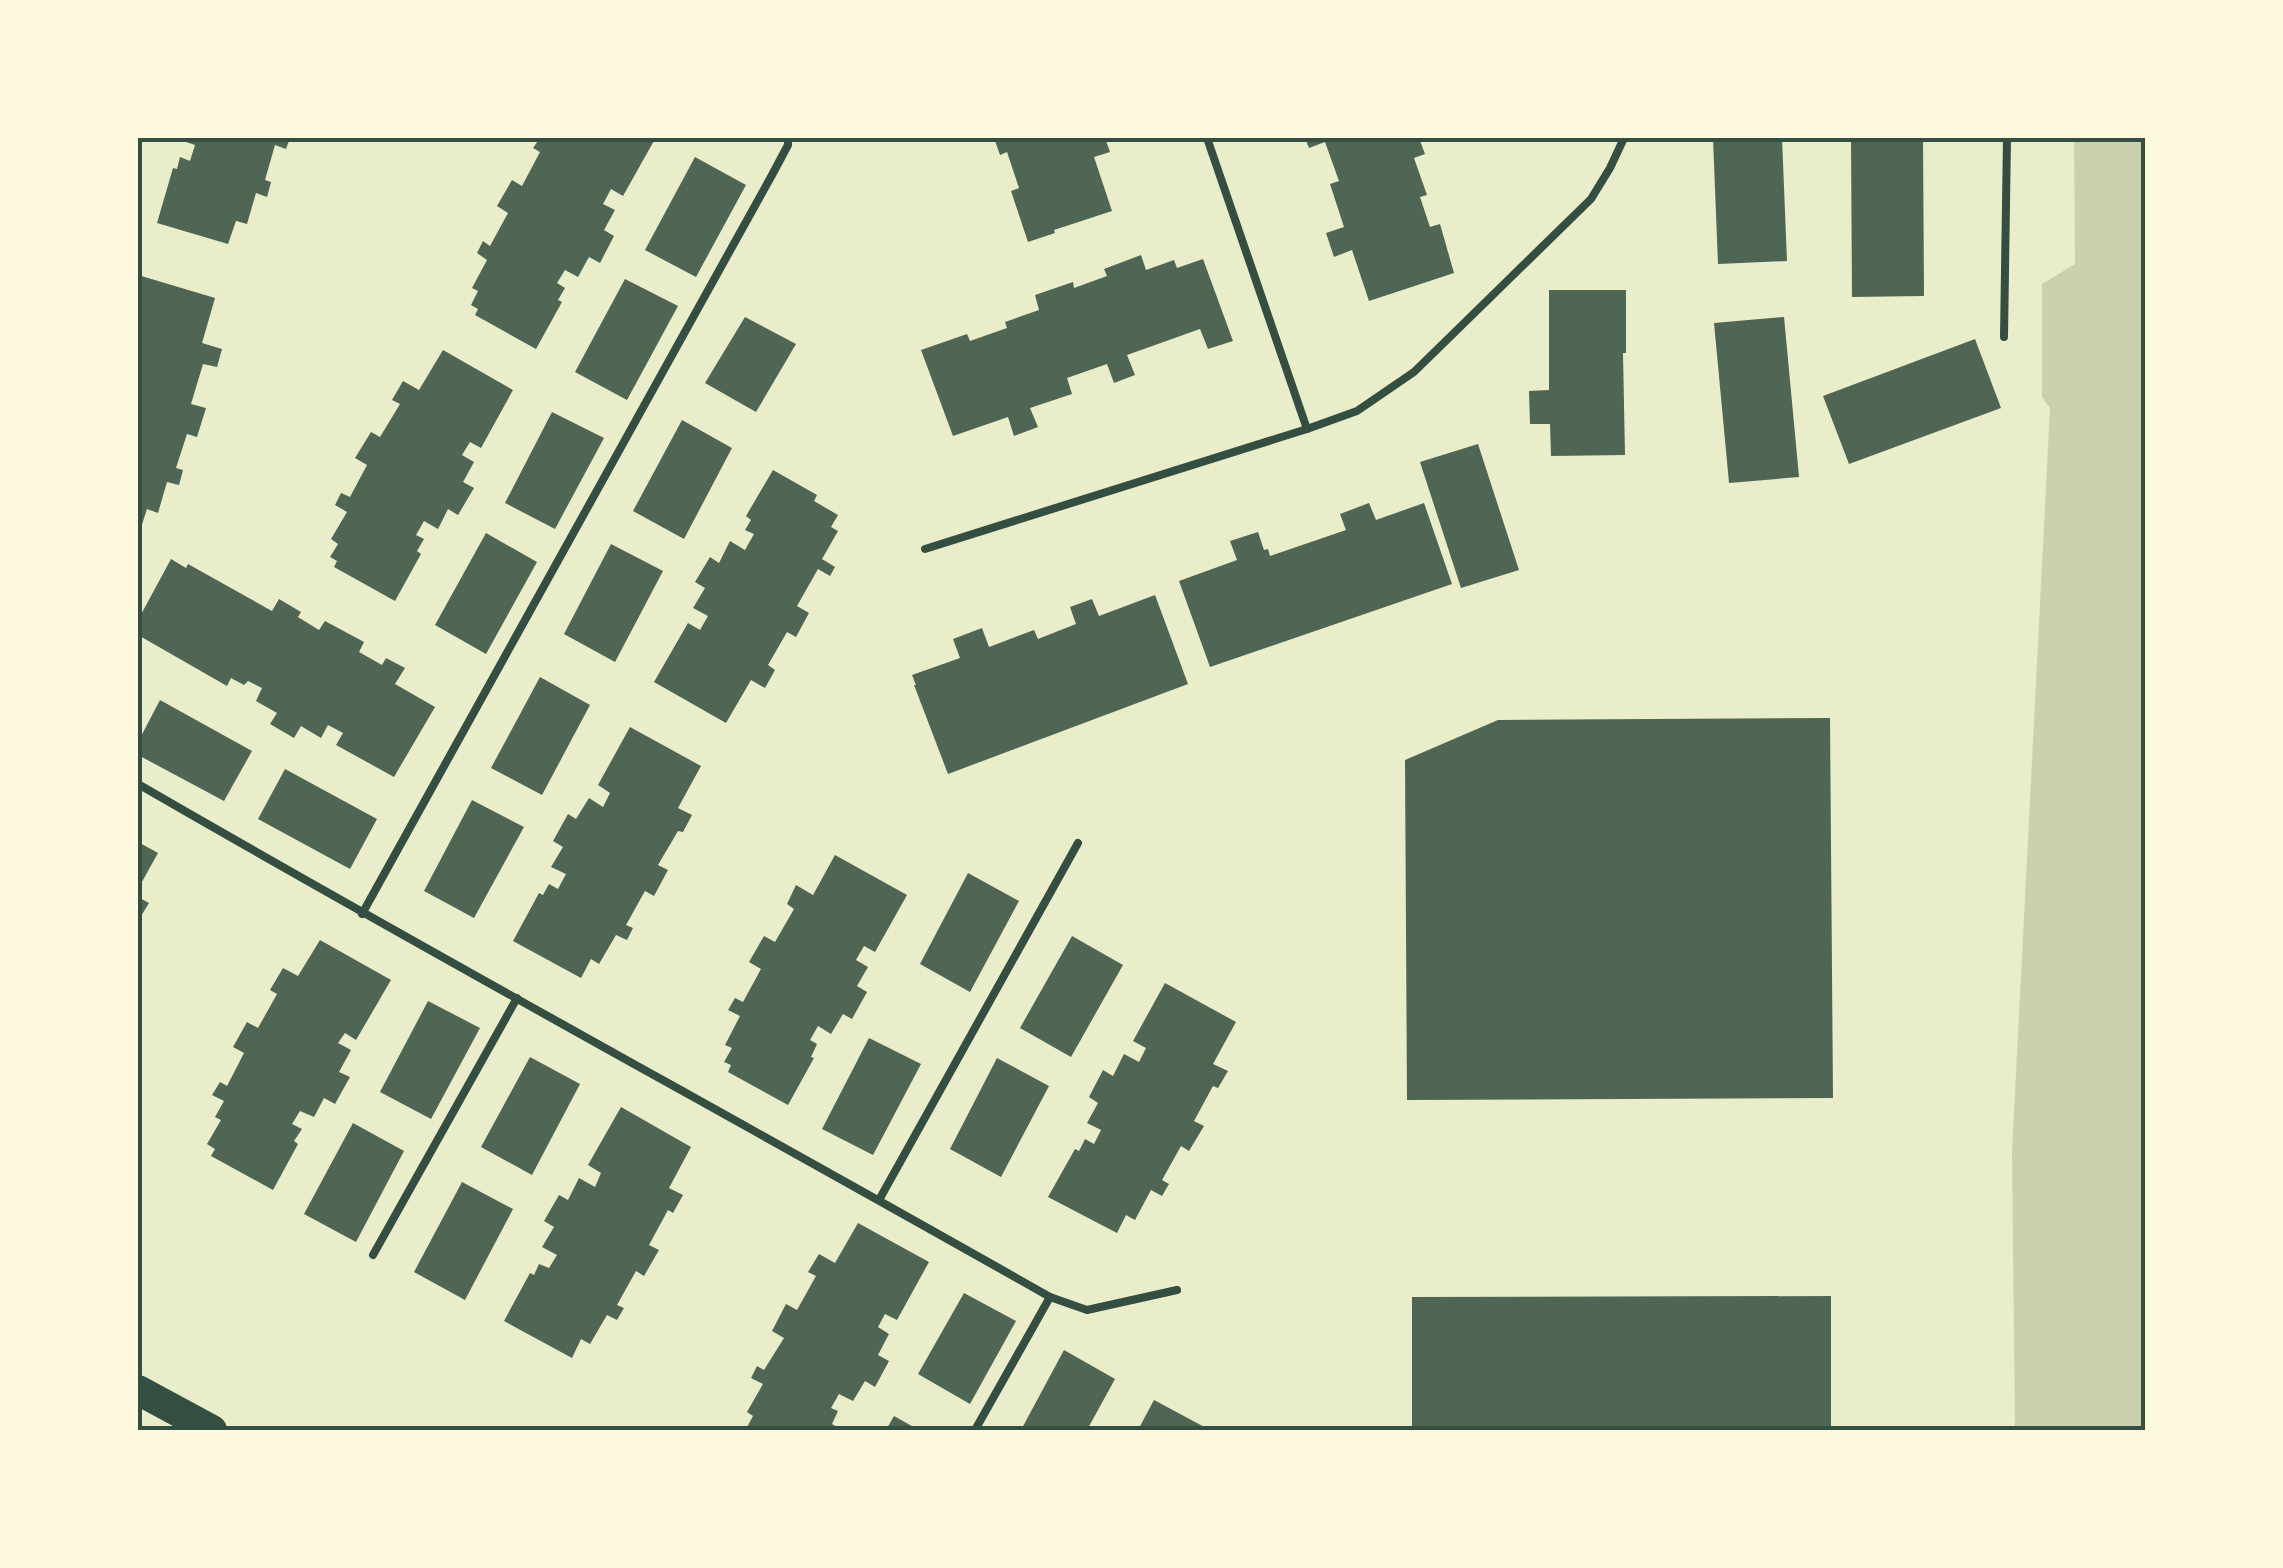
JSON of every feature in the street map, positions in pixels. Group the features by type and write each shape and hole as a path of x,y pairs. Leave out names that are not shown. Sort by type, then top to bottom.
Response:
{"highway":[{"path":"138,1390 212,1430"}],"lane":[{"path":"362,914 772,176 788,138"},
{"path":"1207,138 1307,429"},
{"path":"925,549 1357,411 1414,372 1592,198 1624,138"},
{"path":"2004,337 2007,138"},
{"path":"138,784 362,914 1050,1297 1087,1310 1177,1290"},
{"path":"879,1200 1078,842"},
{"path":"372,1255 517,998"},
{"path":"975,1430 1050,1297"}],"green space":[{"path":"2074,138 2145,138 2145,1430 2015,1430 2012,1152 2050,408 2042,397 2042,284 2075,264"}],"building":[{"path":"174,138 290,138 286,149 275,145 265,180 271,182 267,197 256,193 247,224 236,221 228,244 157,223 173,168 177,169 180,157 190,161 195,145"},
{"path":"540,138 655,139 623,196 611,189 603,204 615,210 604,230 614,236 600,263 589,257 578,277 565,270 557,283 565,288 558,300 562,302 536,349 475,315 478,309 471,305 478,291 472,288 487,260 477,253 483,241 490,246 508,213 497,206 512,180 522,186 540,152 533,148"},
{"path":"994,138 1105,138 1110,152 1094,157 1112,211 1028,242 1011,191 1019,188 1007,152 1000,155"},
{"path":"1305,138 1419,138 1425,154 1414,158 1427,195 1420,197 1430,227 1440,224 1454,273 1369,301 1352,250 1334,257 1326,233 1344,227 1330,184 1339,181 1325,142 1309,148"},
{"path":"1713,138 1782,138 1787,261 1718,264"},
{"path":"1851,138 1923,138 1924,296 1852,297"},
{"path":"695,157 746,185 696,277 645,250"},
{"path":"1141,255 1146,270 1174,260 1177,268 1203,259 1233,341 1208,349 1200,329 1127,355 1135,375 1114,383 1107,364 1067,378 1072,394 1030,408 1038,427 1014,436 1008,417 953,436 921,350 967,334 970,341 1007,328 1005,322 1039,310 1035,295 1073,282 1074,288 1107,276 1104,269"},
{"path":"138,275 215,298 202,343 222,349 217,367 203,364 191,404 206,408 197,437 187,434 176,468 183,470 179,485 167,482 158,513 147,509 138,537"},
{"path":"625,279 678,306 627,400 575,372"},
{"path":"1549,290 1626,290 1625,455 1551,456 1550,424 1530,424 1529,391 1549,390"},
{"path":"745,317 796,344 756,412 705,383"},
{"path":"1784,317 1799,477 1729,483 1714,323"},
{"path":"1975,339 2001,408 1849,464 1823,396"},
{"path":"443,350 513,390 481,448 470,442 462,455 474,462 463,482 474,488 458,515 448,509 438,529 424,521 416,535 424,539 417,551 421,554 395,601 334,567 337,561 330,557 338,544 331,539 347,512 335,505 341,493 350,497 367,465 355,458 371,432 380,437 400,404 392,400 403,381 419,390"},
{"path":"552,412 604,438 555,529 505,503"},
{"path":"682,420 732,448 684,539 633,511"},
{"path":"1478,444 1519,570 1461,588 1420,462"},
{"path":"773,470 817,495 814,501 838,515 831,527 838,531 822,559 835,567 830,576 818,569 797,606 809,613 796,637 787,632 768,665 775,670 765,688 751,680 726,723 654,682 688,623 700,630 708,616 693,608 705,588 695,582 710,557 719,563 730,541 745,550 754,534 745,530 751,520 746,516"},
{"path":"1369,503 1376,520 1424,503 1452,584 1210,667 1179,581 1237,560 1230,541 1258,532 1270,556 1346,530 1340,514"},
{"path":"486,533 537,562 486,654 435,625"},
{"path":"611,544 663,571 615,662 564,634"},
{"path":"171,559 186,568 188,564 272,611 279,599 301,612 298,617 319,630 325,621 364,642 359,652 382,665 386,658 405,668 395,684 435,707 394,777 336,745 343,733 328,725 321,738 301,726 294,738 270,724 277,713 256,701 262,688 231,678 227,686 138,635 138,620"},
{"path":"1155,595 1188,684 948,774 912,675 960,658 953,639 982,628 989,647 1034,630 1038,639 1076,624 1070,607 1092,599 1099,616"},
{"path":"540,677 590,705 542,795 491,768"},
{"path":"160,700 252,751 224,801 138,755 138,742"},
{"path":"1830,718 1833,1098 1407,1100 1405,760 1498,720"},
{"path":"630,727 701,766 678,808 692,815 658,865 668,870 654,896 645,891 626,925 633,928 627,940 616,935 599,964 591,959 581,978 513,941 539,893 543,895 549,884 558,889 566,874 551,867 563,847 553,841 568,814 576,819 589,798 603,807 610,793 598,785"},
{"path":"285,769 377,819 350,869 258,819"},
{"path":"472,800 524,827 474,918 424,891"},
{"path":"138,842 158,853 138,889"},
{"path":"835,855 907,895 875,952 864,946 856,960 868,967 857,986 867,992 852,1019 843,1014 831,1034 818,1026 810,1040 817,1044 811,1057 814,1058 788,1105 728,1072 731,1065 724,1062 732,1048 725,1045 740,1016 728,1010 735,998 743,1002 761,969 749,962 764,936 775,942 794,909 787,904 796,885 813,895"},
{"path":"968,873 1019,901 970,992 920,964"},
{"path":"138,897 149,903 138,921"},
{"path":"1072,936 1123,965 1071,1057 1020,1028"},
{"path":"320,940 391,980 356,1040 345,1033 338,1043 351,1050 339,1072 350,1077 335,1104 324,1098 314,1117 300,1111 292,1124 302,1129 294,1141 298,1144 273,1190 211,1156 215,1149 207,1144 221,1120 215,1117 224,1101 212,1095 220,1082 227,1086 244,1053 233,1047 247,1022 258,1028 277,994 270,990 283,968 298,976"},
{"path":"1165,983 1236,1022 1213,1064 1228,1071 1218,1088 1213,1086 1194,1121 1204,1126 1189,1151 1181,1146 1162,1180 1169,1184 1162,1196 1151,1190 1135,1220 1126,1215 1117,1233 1048,1197 1075,1149 1079,1151 1085,1139 1094,1144 1101,1130 1087,1123 1098,1103 1089,1097 1103,1070 1113,1076 1124,1054 1139,1062 1146,1048 1133,1041"},
{"path":"428,1001 480,1028 431,1119 380,1092"},
{"path":"869,1038 921,1064 873,1155 822,1129"},
{"path":"530,1057 580,1084 532,1175 481,1147"},
{"path":"997,1058 1049,1086 1001,1177 950,1149"},
{"path":"621,1107 691,1147 669,1188 683,1195 673,1213 668,1210 649,1245 659,1250 644,1276 636,1271 617,1305 624,1308 617,1320 607,1315 590,1344 581,1339 572,1358 504,1321 530,1273 534,1275 539,1264 549,1268 557,1255 542,1247 554,1227 544,1221 559,1195 568,1200 579,1178 595,1187 601,1173 588,1165"},
{"path":"353,1123 404,1151 356,1242 304,1214"},
{"path":"462,1182 513,1209 465,1300 414,1272"},
{"path":"858,1223 929,1262 897,1320 885,1314 878,1327 889,1334 878,1355 889,1361 875,1387 865,1381 853,1401 839,1394 831,1408 838,1411 832,1424 837,1427 834,1430 746,1429 753,1416 747,1412 763,1384 751,1378 757,1366 764,1370 784,1338 772,1331 786,1304 797,1310 816,1276 808,1272 819,1254 835,1263"},
{"path":"964,1293 1016,1321 970,1404 918,1374"},
{"path":"1831,1296 1831,1430 1412,1430 1412,1297"},
{"path":"1064,1350 1115,1379 1087,1430 1021,1430"},
{"path":"1154,1400 1210,1430 1138,1430"},
{"path":"894,1416 919,1430 886,1430"}]}
